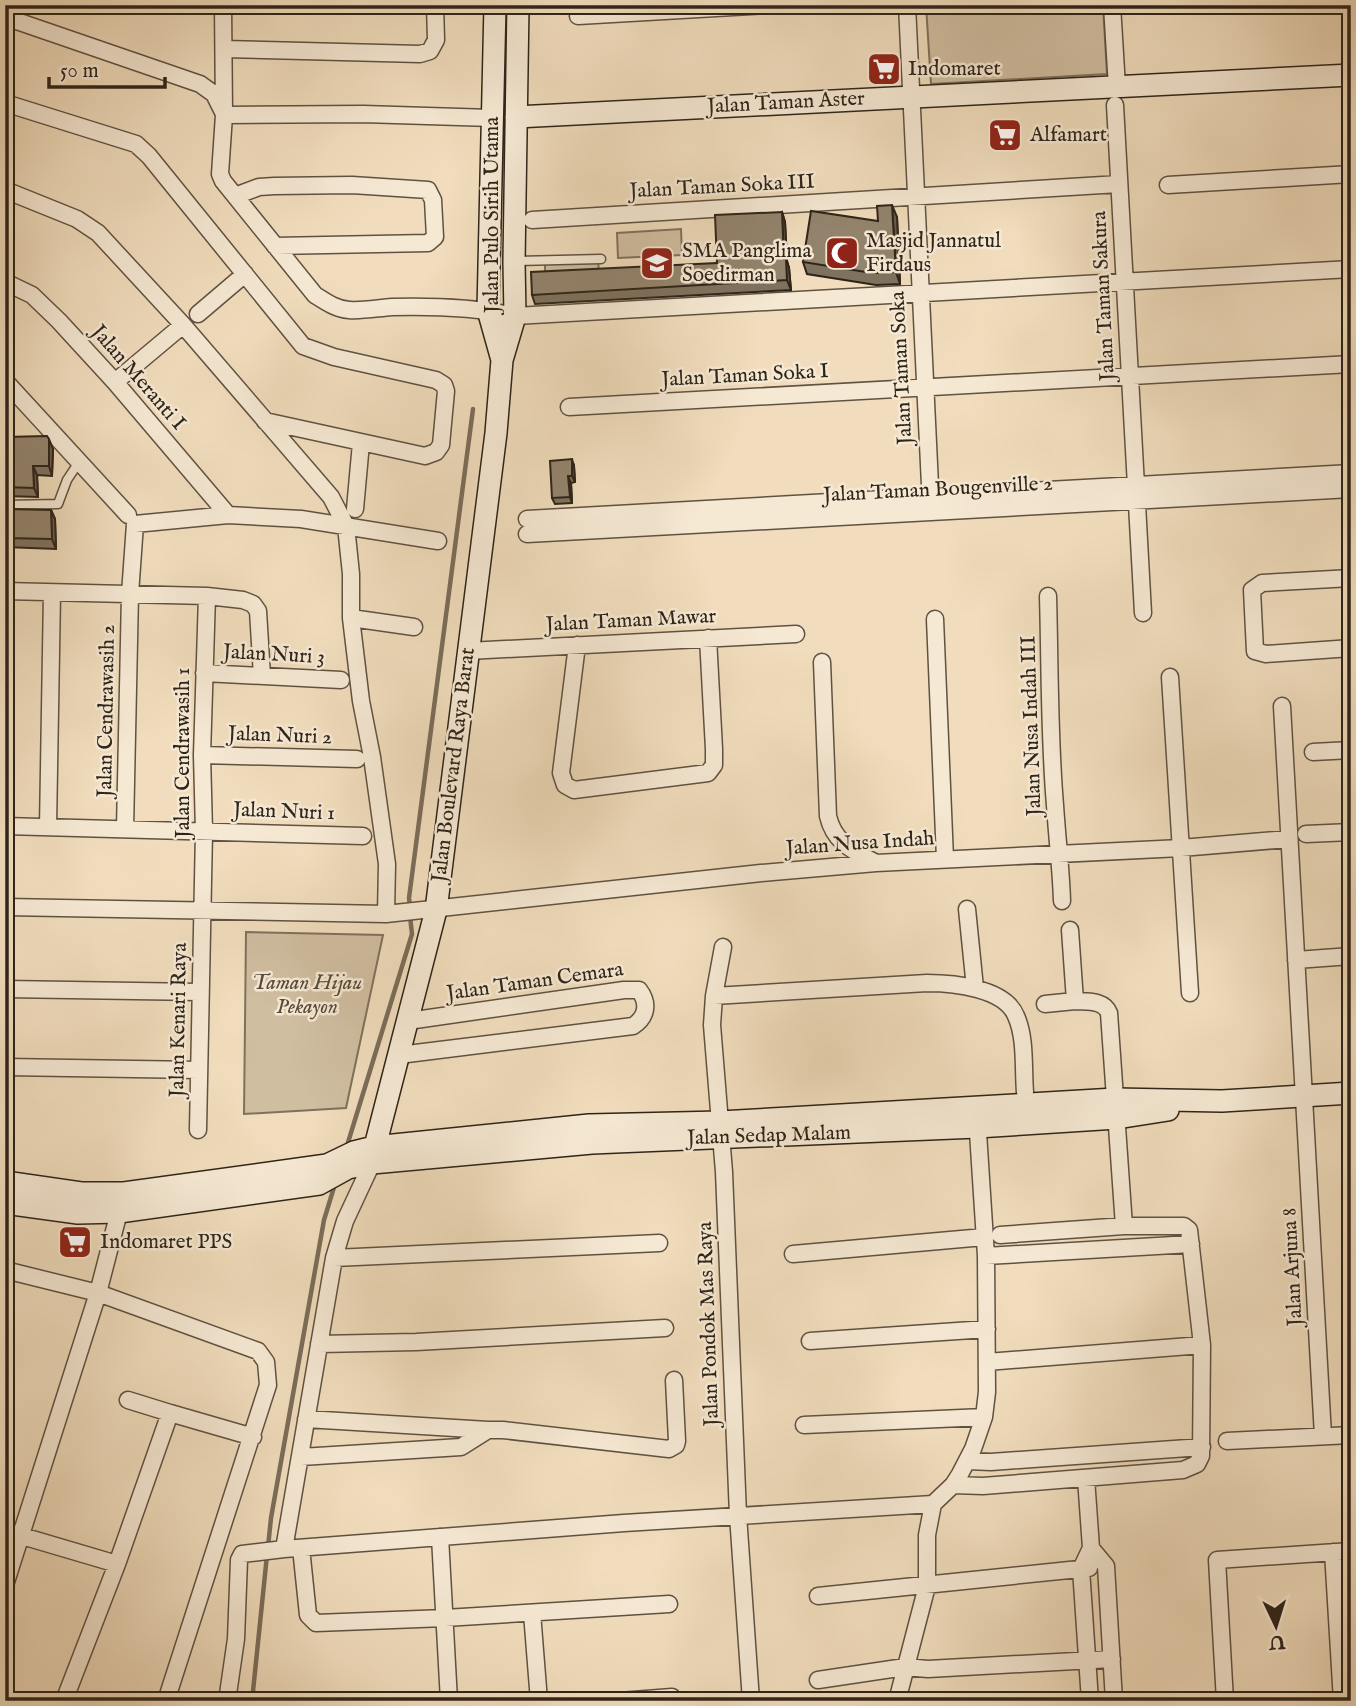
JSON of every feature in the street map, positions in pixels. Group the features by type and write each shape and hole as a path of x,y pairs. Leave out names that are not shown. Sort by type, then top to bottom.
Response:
{"main road":[{"name":"Jalan Pulo Sirih Utama","path":"495,5 488,310 502,360"},
{"name":"Jalan Pulo Sirih Utama","path":"502,360 515,316 518,5"},
{"path":"494,54 517,54"},
{"name":"Jalan Taman Aster","path":"516,117 910,97 1116,96 1351,75"},
{"name":"Jalan Boulevard Raya Barat","path":"362,1157 399,1055 429,911 468,651 495,446 502,360"},
{"name":"Jalan Sedap Malam","path":"121,1203 323,1174 362,1157 592,1143 721,1130 1116,1109 1351,1093"},
{"path":"5,1182 81,1193 121,1203"},
{"path":"5,1203 78,1213 121,1203"}],"street":[{"path":"223,5 224,115 220,174 315,295 331,305 349,310 394,307 488,310 515,316 1351,269"},
{"path":"224,49 420,54 430,51 436,40 435,5"},
{"path":"578,16 769,5"},
{"name":"Jalan Taman Soka","path":"907,5 930,504"},
{"name":"Jalan Taman Sakura","path":"1112,5 1119,184 1143,613"},
{"path":"10,13 200,84 214,94 224,115"},
{"path":"5,103 136,144 149,156 303,346 334,357 436,380 444,385 447,396 441,444 436,452 425,456 265,421"},
{"path":"224,115 363,114 492,118"},
{"path":"1168,185 1351,174"},
{"name":"Jalan Taman Soka III","path":"532,220 1119,184"},
{"path":"235,196 265,186 352,186 428,190 433,200 435,237 428,243 275,246"},
{"path":"5,190 77,219 99,233 183,325 331,498 346,526 351,574 351,618 361,701 372,757 393,914"},
{"path":"198,314 245,274"},
{"name":"Jalan Meranti I","path":"5,282 26,290 40,301 115,382 228,515"},
{"path":"115,382 183,325"},
{"name":"Jalan Taman Soka I","path":"569,407 1351,364"},
{"path":"5,381 128,515"},
{"path":"355,509 361,443"},
{"name":"Jalan Taman Bougenville 2","path":"1135,493 1351,473"},
{"name":"Jalan Taman Bougenville 2","path":"527,526 1135,493 1351,489"},
{"path":"228,515 301,519 438,541"},
{"name":"Jalan Cendrawasih 2","path":"125,828 130,594 135,524 228,515"},
{"path":"1351,578 1262,583 1252,590 1255,651 1266,654 1351,648"},
{"path":"5,591 207,596 243,600 257,608 260,621 261,676"},
{"path":"48,827 52,593"},
{"name":"Jalan Cendrawasih 1","path":"202,911 202,755 207,596"},
{"name":"Jalan Nusa Indah III","path":"1048,596 1054,793 1062,901"},
{"path":"351,618 414,627"},
{"path":"934,619 945,859"},
{"name":"Jalan Taman Mawar","path":"468,651 796,634"},
{"path":"577,645 561,773 565,785 574,790 708,773 714,765 714,749 708,638"},
{"path":"822,662 828,816 831,829 847,847 876,863"},
{"name":"Jalan Nuri 3","path":"204,673 341,680"},
{"path":"1170,677 1190,993"},
{"name":"Jalan Arjuna 8","path":"1282,706 1324,1436"},
{"path":"1313,752 1351,750"},
{"name":"Jalan Nuri 2","path":"202,755 357,759"},
{"name":"Jalan Nuri 1","path":"5,826 363,836"},
{"path":"1306,834 1351,832"},
{"name":"Jalan Nusa Indah","path":"5,907 393,914 761,873 876,863 1181,848 1288,839"},
{"path":"967,909 975,988"},
{"name":"Jalan Kenari Raya","path":"198,1130 202,911"},
{"path":"1070,930 1075,1001"},
{"name":"Jalan Pondok Mas Raya","path":"723,947 712,1025 721,1130 738,1515 751,1701"},
{"path":"1296,960 1351,956"},
{"path":"714,996 928,983 953,983 975,988 1003,1001 1015,1013 1020,1028 1025,1092"},
{"path":"5,989 200,992"},
{"name":"Jalan Taman Cemara","path":"399,1055 633,1026 642,1020 646,1011 645,997 639,989 624,990 408,1021"},
{"path":"1045,1004 1075,1001 1100,1003 1107,1007 1125,1226"},
{"path":"5,1067 199,1070"},
{"path":"897,1701 927,1586 927,1535 933,1504 953,1485 967,1461 984,1417 987,1392 986,1256 992,1236 977,1117"},
{"path":"278,1550 301,1457 334,1258 362,1157"},
{"path":"5,1585 13,1533 98,1293 121,1203"},
{"path":"793,1254 1125,1226 1184,1226 1189,1230 1202,1345 1202,1447 1199,1462 1189,1469 983,1486 953,1485"},
{"path":"334,1258 659,1243"},
{"path":"986,1256 1191,1244"},
{"path":"5,1271 98,1293 260,1353 266,1362 269,1376 253,1437 166,1701"},
{"path":"319,1344 416,1342 666,1328"},
{"path":"810,1341 987,1329"},
{"path":"987,1362 1202,1345"},
{"path":"306,1419 503,1430 663,1450 673,1448 677,1441 674,1380"},
{"path":"128,1400 253,1437"},
{"path":"64,1701 117,1564 170,1413"},
{"path":"804,1425 984,1417"},
{"path":"301,1457 461,1447 488,1430"},
{"path":"1227,1441 1351,1435"},
{"path":"967,1461 1202,1447"},
{"path":"1086,1478 1091,1548 1081,1569 1090,1701"},
{"path":"227,1701 236,1639 241,1555 301,1548 738,1515 933,1504"},
{"path":"13,1533 117,1564"},
{"path":"440,1537 447,1701"},
{"path":"301,1548 308,1615 316,1623 669,1604"},
{"path":"1091,1548 1106,1566 1114,1701"},
{"path":"1226,1701 1217,1560 1351,1551"},
{"path":"1333,1552 1342,1701"},
{"path":"818,1596 1106,1566"},
{"path":"532,1613 539,1701"},
{"path":"818,1680 905,1667 928,1670 1112,1659"},
{"path":"620,1701 671,1697"}],"lane":[{"path":"514,262 601,259"},
{"path":"5,505 58,504 67,480 79,462"}],"green space":[{"path":"926,5 1103,5 1107,74 931,84"},
{"path":"681,229 682,255 618,258 617,233"},
{"path":"598,260 599,272 545,276 545,262"},
{"name":"Taman Hijau Pekayon","path":"246,932 383,935 346,1108 244,1114"}],"building":[{"path":"892,205 896,272 872,273 803,262 811,211 878,221 877,206"},
{"path":"782,212 787,280 532,295 531,272 717,263 715,215"},
{"path":"47,436 49,466 33,466 34,488 5,487 5,437"},
{"path":"572,459 572,476 568,476 570,497 552,498 550,461"},
{"path":"5,509 51,510 52,539 5,538"}],"waterway":[{"path":"410,907 409,898 473,409"},
{"path":"346,1149 412,934 410,916"},
{"path":"268,1547 324,1220 335,1184"},
{"path":"252,1701 267,1555"}],"place":[{"name":"Indomaret","path":"884,69"},
{"name":"Alfamart","path":"1005,135"},
{"name":"Masjid Jannatul Firdaus","path":"842,253"},
{"name":"SMA Panglima Soedirman","path":"657,263"},
{"name":"Indomaret PPS","path":"75,1242"}]}
